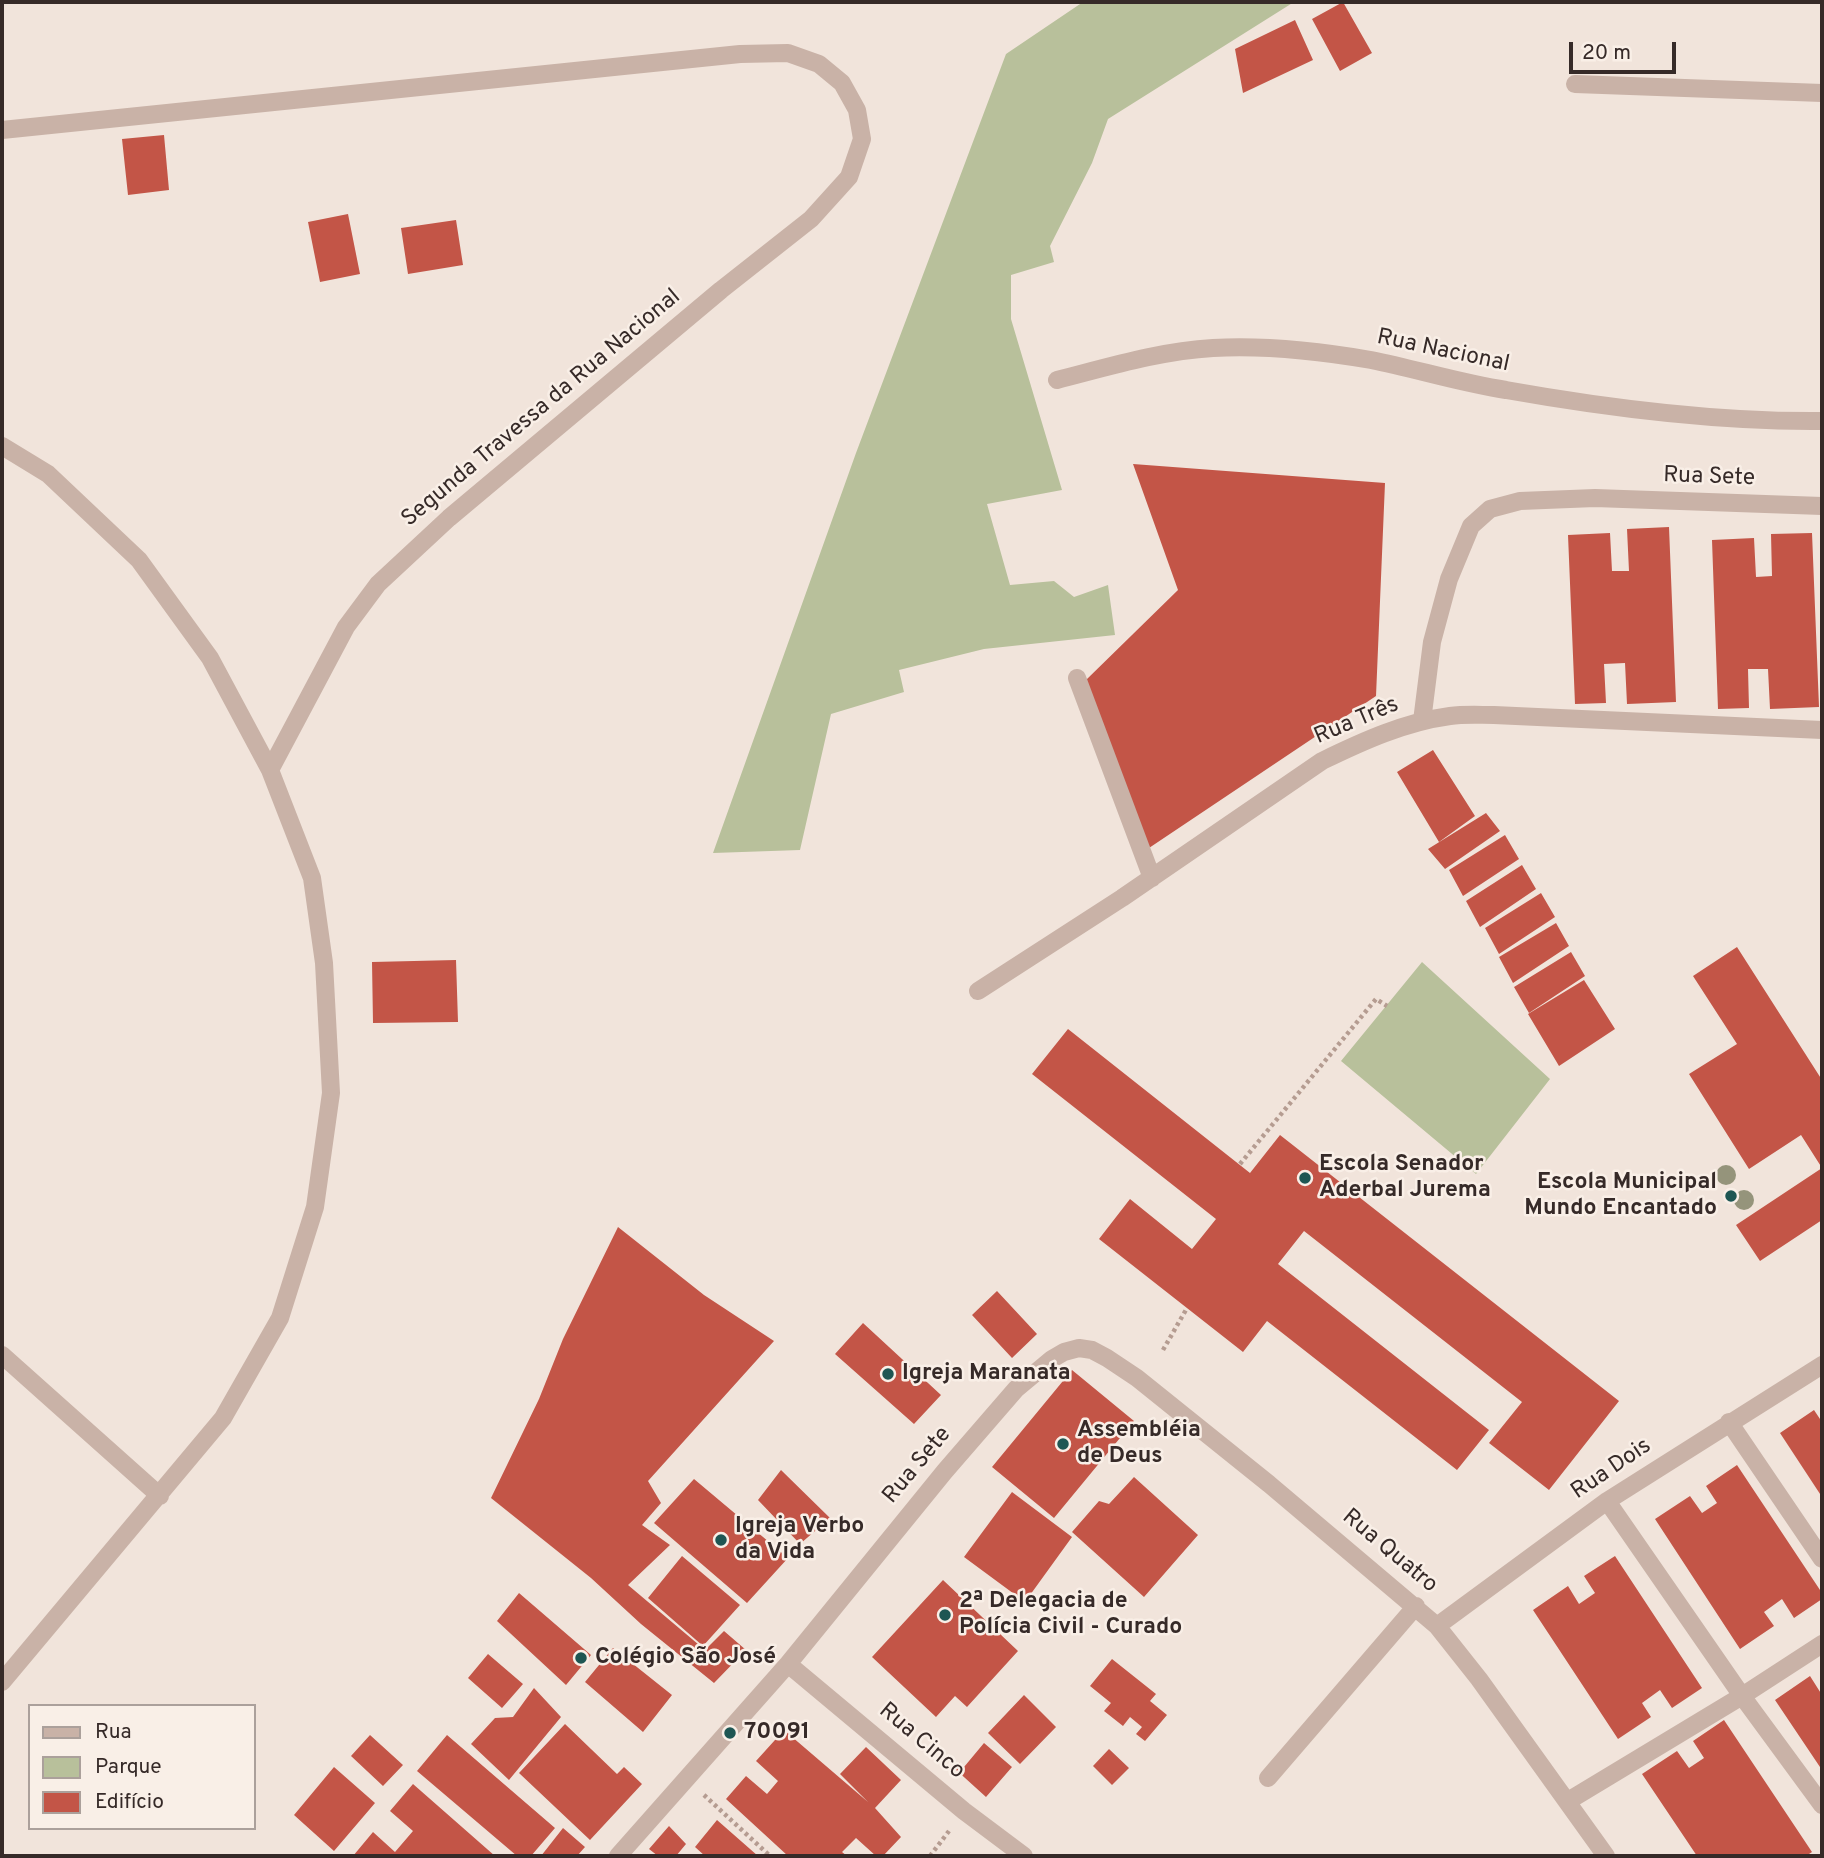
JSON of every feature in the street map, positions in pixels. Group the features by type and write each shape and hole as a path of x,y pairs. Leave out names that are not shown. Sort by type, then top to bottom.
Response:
{"street":[{"name":"Segunda Travessa da Rua Nacional","path":"2,130 740,54 788,54 819,64 842,83 857,110 862,139 849,177 811,219 449,518 378,584 346,627 270,770"},
{"path":"1575,84 1822,93"},
{"name":"Rua Nacional","path":"1057,380 1131,360 1211,348 1284,348 1371,360 1504,390 1609,406 1685,414 1822,421"},
{"path":"2,446 48,474 139,560 210,657 270,770 312,878 324,963 331,1093 315,1207 280,1318 223,1418 2,1682"},
{"name":"Rua Sete","path":"1422,721 1436,629 1449,579 1471,526 1490,509 1520,501 1595,498 1822,506"},
{"path":"1077,678 1152,878"},
{"name":"Rua Três","path":"978,991 1152,878 1322,761 1357,744 1422,721 1452,716 1554,716 1822,730"},
{"name":"Rua Sete","path":"618,1856 788,1664 945,1471 1016,1389 1052,1359 1079,1348"},
{"name":"Rua Quatro","path":"1079,1348 1092,1350 1137,1378 1269,1484 1437,1626 1606,1856"},
{"path":"2,1355 160,1496"},
{"name":"Rua Dois","path":"1437,1626 1607,1501 1822,1365"},
{"path":"1729,1422 1822,1559"},
{"path":"1607,1501 1742,1696 1822,1805"},
{"path":"1268,1777 1416,1606"},
{"path":"1568,1801 1742,1696 1822,1644"},
{"name":"Rua Cinco","path":"788,1664 964,1811 1024,1856"}],"path":[{"path":"1240,1164 1377,999 1387,1006"},
{"path":"1163,1350 1186,1308"},
{"path":"685,1778 770,1856"}],"green space":[{"path":"1083,2 1294,2 1108,119 1092,163 1050,246 1054,262 1011,275 1011,319 1062,490 987,504 1010,585 1054,581 1074,597 1108,585 1115,635 984,649 899,670 904,692 831,714 800,850 713,853 856,453 1006,54"},
{"path":"1422,962 1550,1079 1476,1174 1341,1061"}],"building":[{"path":"1343,2 1372,53 1340,71 1312,19"},
{"path":"1295,20 1313,60 1243,93 1235,49"},
{"path":"164,135 169,190 128,195 122,139"},
{"path":"348,214 360,274 320,282 308,222"},
{"path":"456,220 463,265 408,274 401,228"},
{"path":"1133,464 1385,483 1376,696 1149,848 1086,680 1178,590"},
{"path":"1669,527 1676,702 1627,704 1625,663 1604,664 1606,703 1575,704 1568,535 1610,533 1612,571 1629,571 1627,529"},
{"path":"1812,533 1819,707 1770,709 1768,669 1748,669 1749,708 1718,709 1712,540 1754,538 1756,577 1772,576 1771,534"},
{"path":"1433,750 1475,816 1439,842 1397,772"},
{"path":"1486,813 1500,831 1445,869 1428,849"},
{"path":"1505,835 1519,859 1463,896 1449,870"},
{"path":"1522,865 1536,889 1480,927 1466,901"},
{"path":"1541,893 1555,917 1499,954 1485,928"},
{"path":"1556,923 1569,946 1513,983 1499,957"},
{"path":"1737,947 1822,1080 1822,1168 1801,1135 1749,1169 1689,1074 1737,1044 1693,976"},
{"path":"1571,952 1585,976 1529,1013 1514,987"},
{"path":"456,960 458,1022 373,1023 372,962"},
{"path":"1584,980 1615,1029 1559,1066 1528,1014"},
{"name":"Escola Senador Aderbal Jurema","path":"1068,1029 1250,1173 1280,1135 1619,1401 1549,1490 1489,1443 1522,1402 1304,1231 1278,1264 1489,1430 1457,1470 1267,1321 1243,1352 1099,1239 1130,1199 1192,1249 1216,1219 1032,1074"},
{"path":"1822,1168 1822,1220 1760,1261 1736,1225"},
{"path":"618,1227 704,1295 774,1341 648,1481 661,1503 642,1525 670,1545 628,1585 705,1650 724,1631 746,1650 714,1683 641,1624 591,1578 491,1498 539,1399 563,1339"},
{"path":"997,1291 1037,1334 1012,1358 972,1315"},
{"name":"Igreja Maranata","path":"863,1323 941,1395 914,1424 835,1354"},
{"name":"Assembléia de Deus","path":"1072,1370 1134,1421 1054,1518 992,1467"},
{"path":"1814,1410 1822,1422 1822,1497 1780,1433"},
{"path":"1737,1465 1822,1593 1822,1599 1794,1618 1782,1599 1764,1612 1774,1626 1740,1649 1655,1519 1690,1496 1702,1513 1717,1503 1706,1486"},
{"path":"781,1470 830,1518 800,1544 758,1500"},
{"path":"1134,1477 1198,1535 1144,1597 1072,1532 1099,1501 1109,1504"},
{"name":"Igreja Verbo da Vida","path":"694,1479 788,1558 747,1603 654,1523"},
{"path":"1012,1492 1072,1537 1025,1602 964,1557"},
{"path":"682,1556 740,1605 703,1646 648,1598"},
{"path":"1615,1556 1702,1688 1672,1708 1660,1690 1642,1703 1651,1717 1618,1739 1533,1610 1568,1586 1579,1604 1595,1593 1584,1576"},
{"name":"2ª Delegacia de Polícia Civil - Curado","path":"943,1580 1018,1651 967,1707 955,1696 936,1717 872,1657"},
{"path":"519,1593 591,1655 566,1685 497,1621"},
{"path":"613,1648 672,1695 643,1732 585,1682"},
{"path":"488,1654 523,1684 502,1708 468,1678"},
{"path":"1112,1659 1156,1694 1150,1701 1167,1715 1145,1741 1136,1734 1142,1727 1130,1717 1123,1726 1104,1711 1111,1703 1090,1686"},
{"path":"1810,1676 1822,1695 1822,1770 1775,1700"},
{"path":"534,1688 561,1717 509,1780 471,1744 495,1718 513,1717"},
{"path":"1024,1695 1056,1727 1020,1764 988,1733"},
{"path":"1724,1720 1812,1852 1806,1856 1697,1856 1642,1774 1677,1751 1689,1768 1704,1758 1693,1741"},
{"path":"565,1724 617,1774 624,1767 642,1784 590,1840 519,1773"},
{"path":"784,1730 868,1802 840,1774 866,1747 901,1780 875,1808 901,1837 883,1856 876,1856 856,1838 842,1852 847,1856 788,1856 726,1799 746,1776 767,1794 778,1781 756,1761"},
{"path":"370,1735 403,1765 383,1786 351,1756"},
{"path":"447,1735 555,1828 531,1856 517,1856 417,1771"},
{"path":"984,1743 1012,1767 986,1797 954,1768 959,1762 964,1767"},
{"path":"1109,1749 1129,1768 1112,1785 1093,1766"},
{"path":"334,1767 375,1803 334,1851 294,1815"},
{"path":"413,1784 495,1856 353,1856 373,1832 395,1852 413,1831 390,1811"},
{"path":"717,1820 758,1856 705,1856 695,1847"},
{"path":"669,1826 686,1844 676,1856 658,1856 649,1849"},
{"path":"563,1828 585,1847 577,1856 541,1856"}],"place":[{"name":"Escola Senador Aderbal Jurema","path":"1305,1178"},
{"name":"Escola Municipal Mundo Encantado","path":"1731,1196"},
{"name":"Igreja Maranata","path":"888,1374"},
{"name":"Assembléia de Deus","path":"1063,1444"},
{"name":"Igreja Verbo da Vida","path":"721,1540"},
{"name":"2ª Delegacia de Polícia Civil - Curado","path":"945,1615"},
{"name":"Colégio São José","path":"581,1658"},
{"name":"70091","path":"730,1733"}]}
